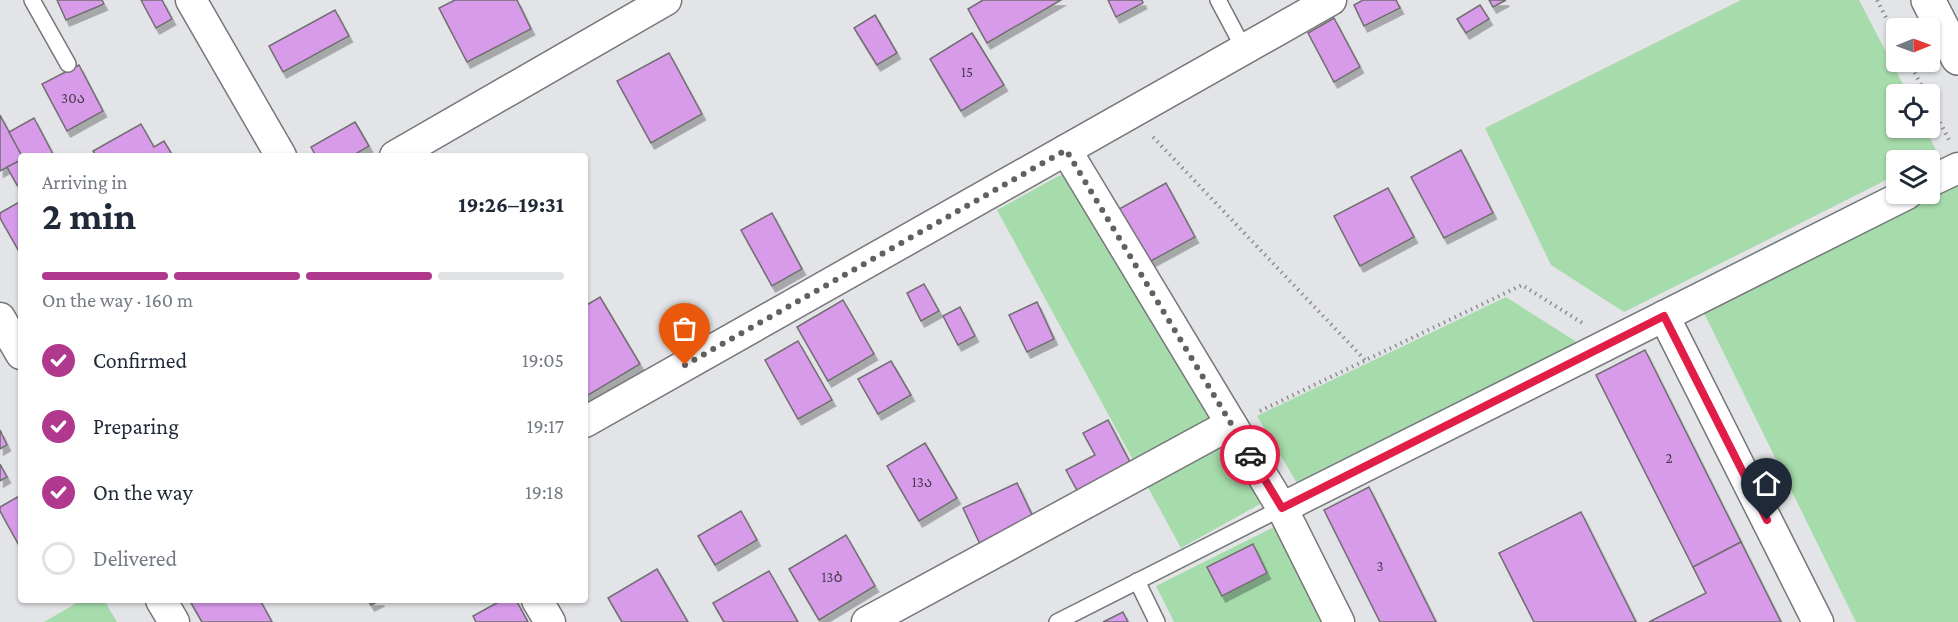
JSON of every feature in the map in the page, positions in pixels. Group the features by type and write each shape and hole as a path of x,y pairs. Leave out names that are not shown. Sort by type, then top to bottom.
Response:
{"street":[{"path":"191,0 279,153"},
{"path":"400,153 666,0"},
{"path":"588,420 1331,0"},
{"path":"1933,1 1958,58"},
{"path":"1066,150 1282,508 1339,622"},
{"path":"1940,172 1956,158"},
{"path":"1282,508 1887,204"},
{"path":"1664,316 1818,622"},
{"path":"0,318 18,349"},
{"path":"867,622 905,613 1232,424"},
{"path":"163,603 174,622"},
{"path":"539,603 550,622"}],"lane":[{"path":"32,0 68,64"},
{"path":"1218,0 1244,49"},
{"path":"1057,622 1282,508"},
{"path":"1137,581 1157,622"}],"path":[{"path":"1877,0 1886,18"},
{"path":"1130,113 1365,360"},
{"path":"1940,124 1956,158"},
{"path":"1232,424 1522,285 1612,342"}],"green space":[{"path":"1741,0 1859,0 1886,52 1886,72 1897,72 1903,84 1886,84 1886,138 1930,138 1936,150 1886,150 1886,180 1624,312 1551,265 1485,128"},
{"path":"1075,167 1260,504 1181,548 997,210"},
{"path":"1953,181 1958,182 1958,622 1856,622 1704,313 1910,204 1940,204 1940,188"},
{"path":"1506,297 1583,346 1300,488 1257,416"},
{"path":"1280,524 1329,622 1174,622 1156,586"},
{"path":"77,603 106,603 117,622 44,622"}],"building":[{"path":"57,0 102,0 104,4 66,20"},
{"path":"141,0 162,0 172,19 156,28"},
{"path":"455,0 517,0 531,29 467,62 439,8"},
{"path":"983,0 1061,0 987,43 968,9"},
{"path":"1108,0 1142,0 1143,3 1116,17"},
{"path":"1363,0 1396,0 1400,8 1364,26 1354,5"},
{"path":"1489,0 1506,0 1493,7"},
{"path":"1480,5 1489,19 1466,33 1457,19"},
{"path":"335,10 349,36 283,72 269,46"},
{"path":"875,15 897,53 877,65 854,28"},
{"path":"1334,18 1360,67 1334,82 1308,33"},
{"path":"972,33 1004,85 961,111 930,59"},
{"path":"669,53 702,114 651,143 617,81"},
{"path":"79,65 103,111 67,131 42,84"},
{"path":"0,115 20,153 18,153 18,162 0,171"},
{"path":"34,118 52,153 20,153 9,132"},
{"path":"355,122 369,146 357,153 314,153 311,147"},
{"path":"141,124 154,147 164,141 171,153 94,153 93,151"},
{"path":"1461,150 1493,213 1444,238 1411,177"},
{"path":"18,162 18,184 17,185 7,167"},
{"path":"1166,183 1195,237 1140,267 1112,213"},
{"path":"1388,188 1414,237 1360,266 1334,216"},
{"path":"18,203 18,250 0,218 0,213"},
{"path":"772,213 802,269 772,286 741,230"},
{"path":"924,284 939,311 921,321 907,293"},
{"path":"600,297 640,364 588,395 588,304"},
{"path":"843,300 874,354 828,381 797,327"},
{"path":"1037,302 1054,339 1027,352 1009,315"},
{"path":"960,307 975,336 958,345 943,316"},
{"path":"798,341 832,400 798,419 765,360"},
{"path":"1645,350 1741,542 1693,567 1596,375"},
{"path":"891,361 911,395 878,414 858,379"},
{"path":"1108,420 1131,464 1078,492 1066,470 1095,455 1083,433"},
{"path":"0,430 7,445 0,449"},
{"path":"925,443 957,498 919,521 887,466"},
{"path":"0,464 7,477 0,481"},
{"path":"1017,483 1034,519 980,544 963,508"},
{"path":"1369,487 1436,622 1380,622 1324,510"},
{"path":"18,497 18,544 0,511 0,507"},
{"path":"741,511 757,540 715,565 698,536"},
{"path":"1581,512 1636,622 1534,622 1499,553"},
{"path":"846,535 875,586 819,620 789,569"},
{"path":"1741,542 1781,622 1649,622 1706,593 1693,567"},
{"path":"1253,544 1267,573 1222,596 1207,567"},
{"path":"657,569 688,622 622,622 608,598"},
{"path":"769,571 798,622 724,622 713,603"},
{"path":"191,603 262,603 272,622 202,622"},
{"path":"497,603 518,603 528,622 476,622 473,616"},
{"path":"1123,612 1128,622 1103,622"}],"way so far":[{"path":"685,365 1066,150 1250,455"}],"route":[{"path":"1250,455 1282,508 1664,316 1767,520"}]}
